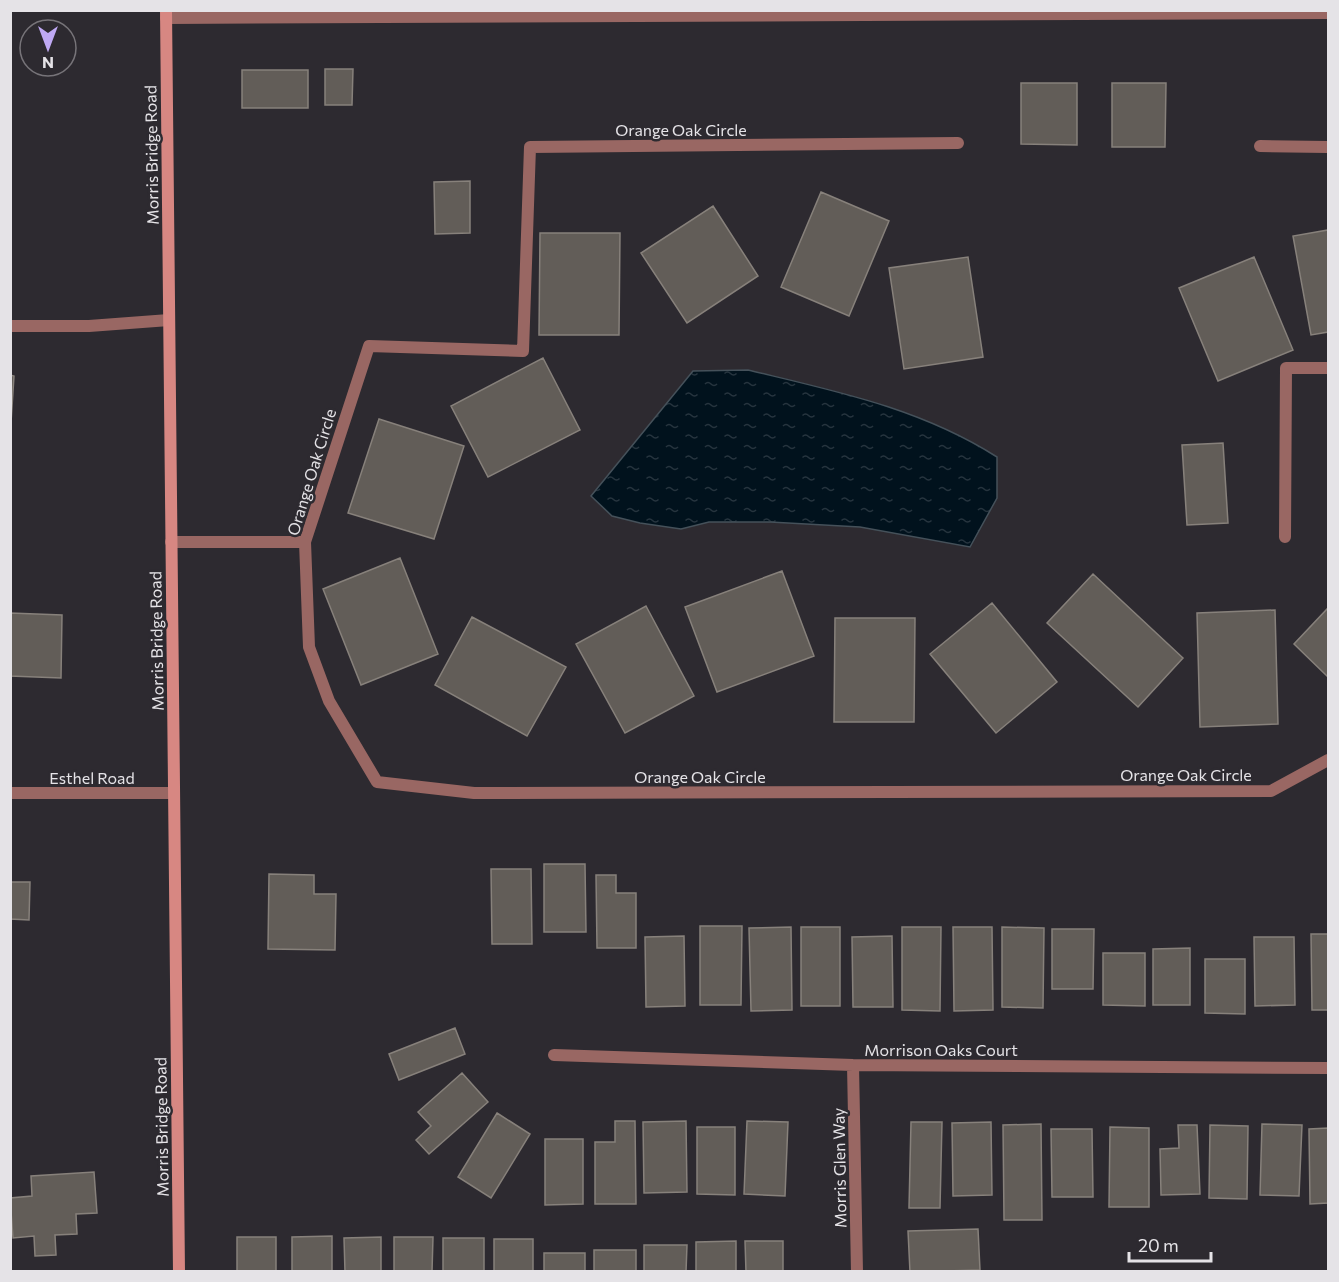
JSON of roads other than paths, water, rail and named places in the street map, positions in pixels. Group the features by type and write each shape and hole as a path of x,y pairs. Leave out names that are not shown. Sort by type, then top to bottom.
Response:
{"street":[{"path":"166,14 1329,13"},
{"name":"Morris Bridge Road","path":"166,14 179,1272"},
{"name":"Orange Oak Circle","path":"958,143 530,147 523,351 369,346 305,542 309,647 329,701 377,782 474,793 1270,790 1329,760"},
{"path":"1260,146 1329,147"},
{"path":"10,326 89,326 169,320"},
{"path":"1285,537 1286,368 1329,368"},
{"path":"171,542 305,542"},
{"name":"Esthel Road","path":"10,794 174,793"},
{"name":"Morrison Oaks Court","path":"554,1055 853,1065 1329,1068"},
{"name":"Morris Glen Way","path":"853,1065 857,1272"}],"water":[{"path":"748,370 845,394 907,413 968,440 997,457 997,498 970,547 860,527 770,522 709,522 681,529 612,516 591,496 693,371"}]}
